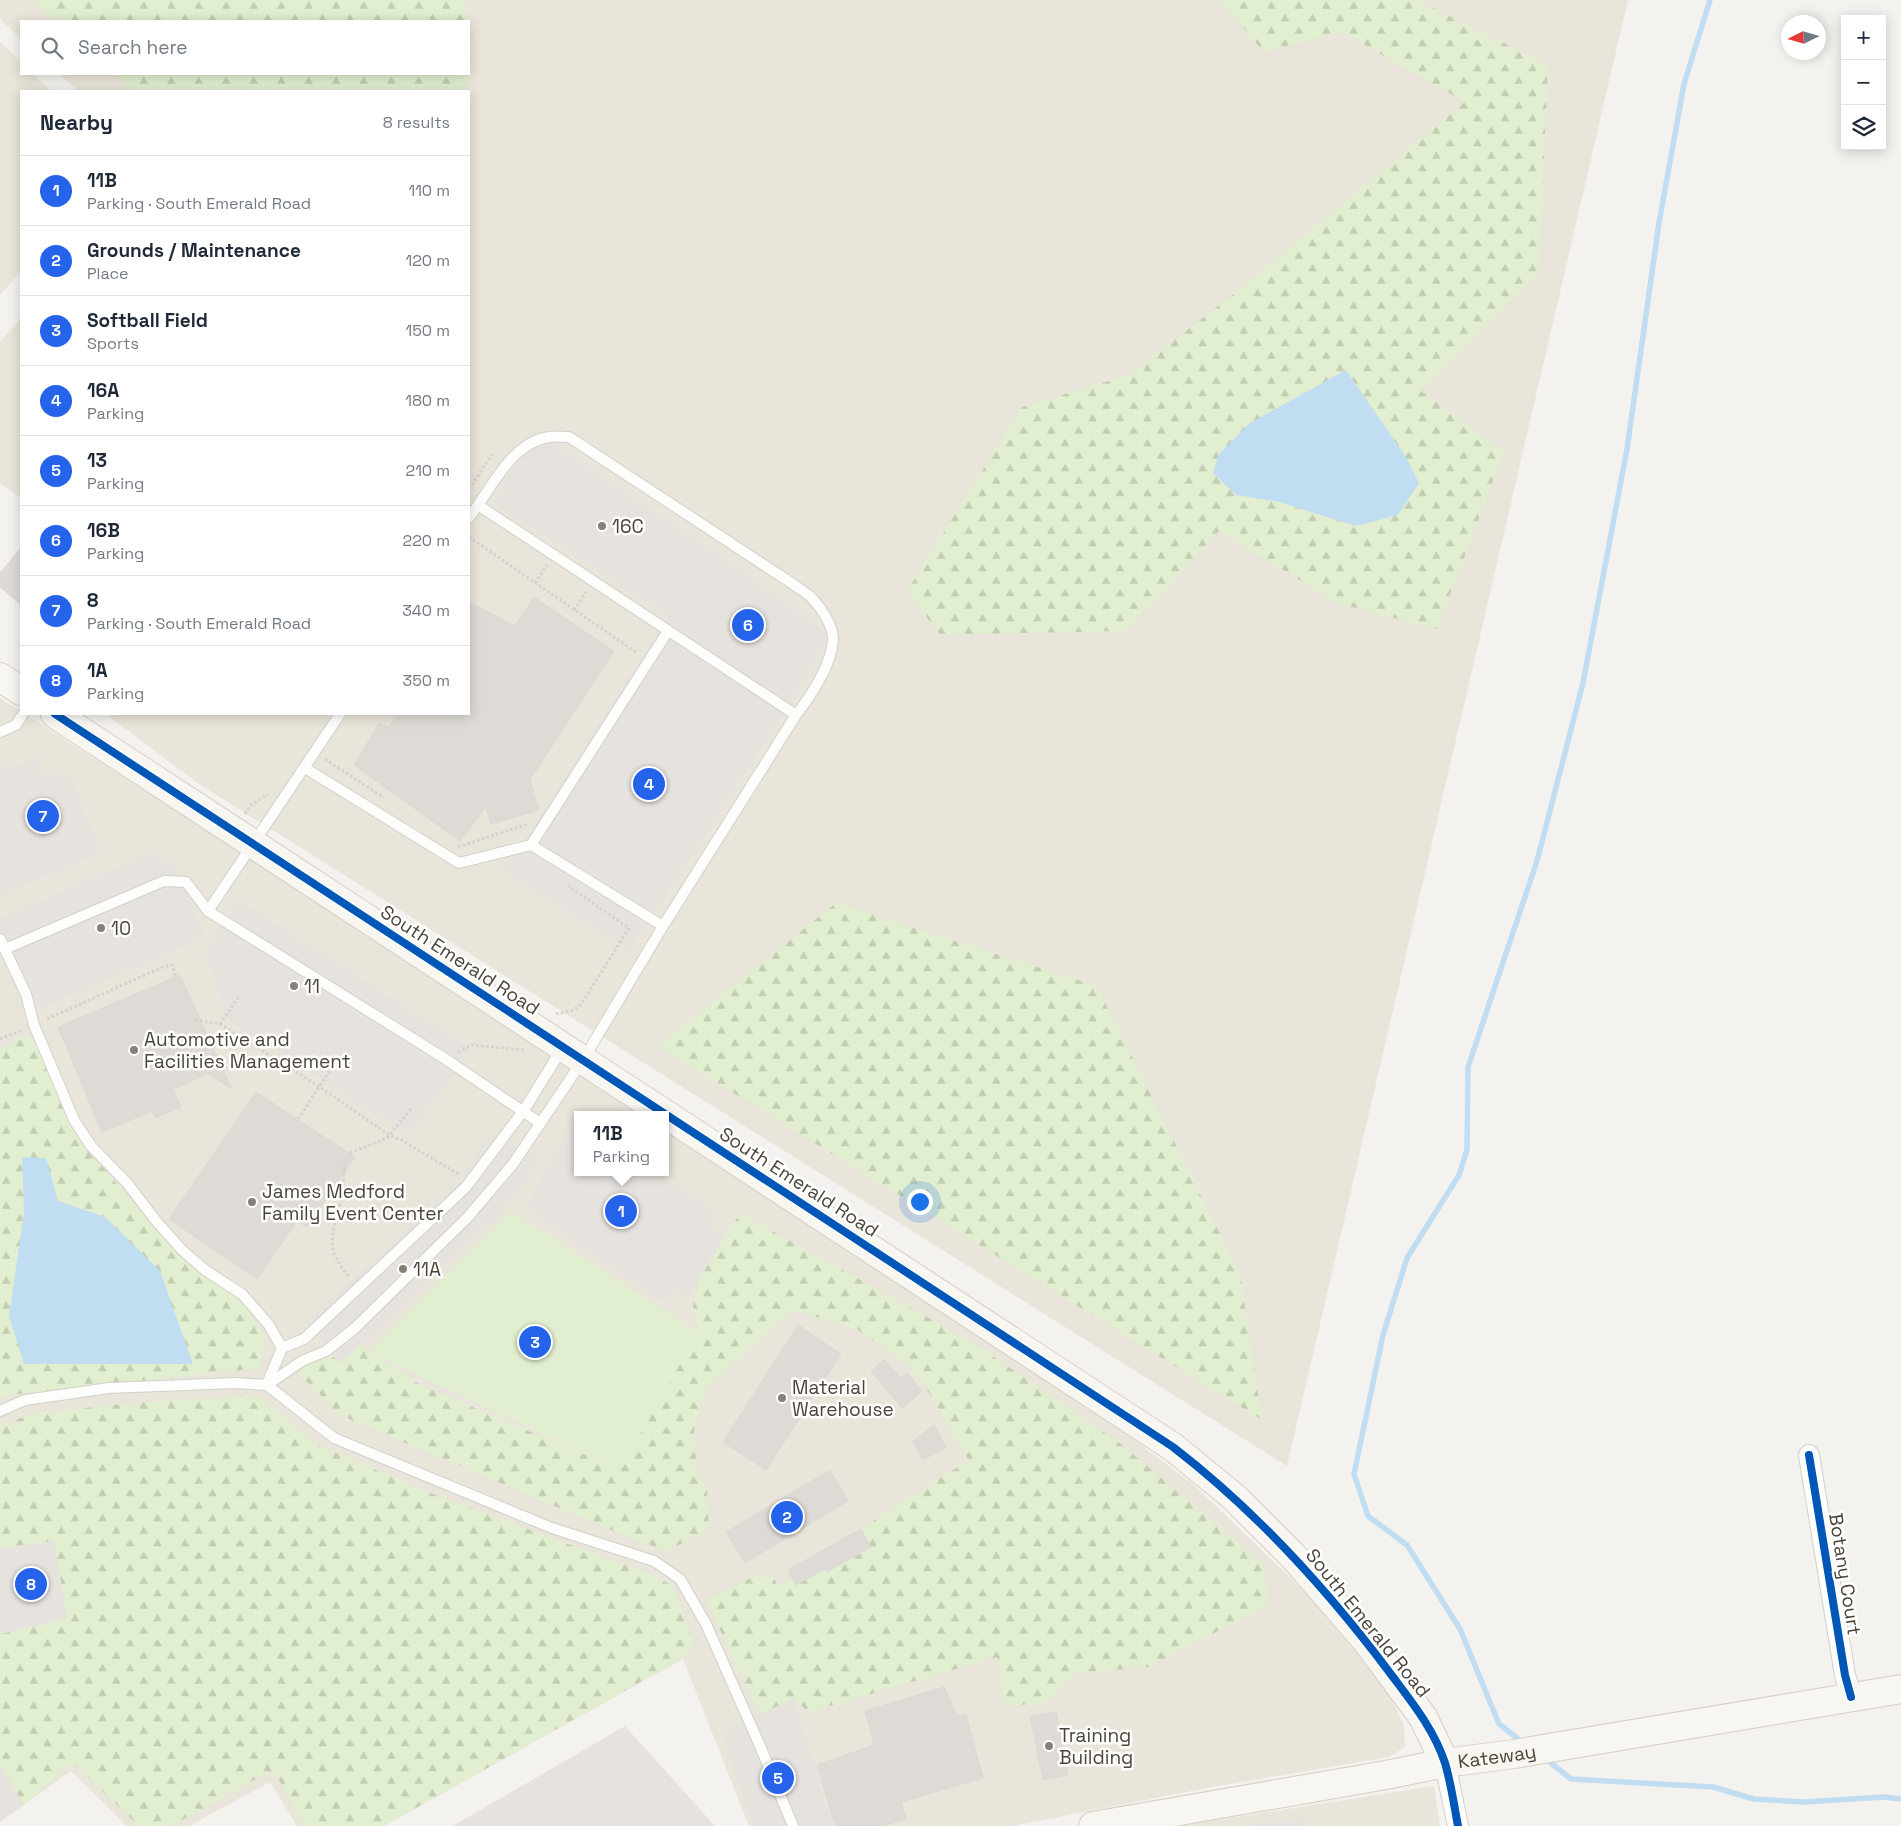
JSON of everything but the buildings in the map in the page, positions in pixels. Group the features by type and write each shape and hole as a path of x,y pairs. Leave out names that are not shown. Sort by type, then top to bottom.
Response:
{"street":[{"path":"0,678 20,690"},
{"name":"South Emerald Road","path":"57,715 660,1111"},
{"name":"South Emerald Road","path":"669,1117 1173,1447 1204,1471 1234,1497 1292,1556 1365,1639 1423,1717 1445,1762"},
{"name":"Botany Court","path":"1809,1455 1845,1675 1851,1697"},
{"name":"Kateway","path":"1092,1826 1386,1775 1445,1762 1523,1752 1901,1689"},
{"path":"1445,1762 1458,1826"}],"lane":[{"path":"267,1385 282,1348 304,1339 466,1187 524,1110 573,1054 663,926 796,715 809,698 826,667 832,639 828,623 811,598 569,437 548,437 521,449 508,462 470,516"},
{"path":"478,504 796,715"},
{"path":"305,768 459,863 531,844 668,631"},
{"path":"0,732 16,725 22,715"},
{"path":"208,911 339,715"},
{"path":"531,844 663,926"},
{"path":"282,1348 269,1325 242,1294 206,1270 182,1250 126,1183 91,1146 74,1120 34,1025 26,994 2,944 164,881 186,882 208,911 444,1058 524,1110 540,1123"},
{"path":"267,1385 302,1361 326,1351 355,1328 468,1217 513,1164 540,1123 573,1054"},
{"path":"0,1411 26,1400 109,1388 235,1383 267,1385 334,1438 552,1528 654,1562 680,1579 706,1624 793,1826"}],"path":[{"path":"470,488 492,454"},
{"path":"470,539 638,654"},
{"path":"535,583 554,555"},
{"path":"574,610 593,581"},
{"path":"444,1058 471,1046 525,1050 552,1015 574,1010 582,1003 628,928 565,884"},
{"path":"0,1039 163,968 172,965 176,977"},
{"path":"220,1024 240,994"},
{"path":"195,1020 220,1024 320,1086 390,1135 457,1172"},
{"path":"298,1119 337,1060"},
{"path":"350,1154 380,1142 390,1135 411,1109"},
{"path":"345,1164 341,1200 333,1229 332,1248 338,1264 359,1288"}],"shaded area":[{"path":"0,0 1628,0 1287,1466 199,784 107,715 470,715 470,90 77,90 60,75 470,75 470,20 20,20 20,38 0,19"},
{"path":"0,42 20,61 20,75 34,75 50,90 20,90 20,272 0,295"},
{"path":"20,319 20,497 0,483 0,342"},
{"path":"536,432 710,549 827,633 794,698 629,952 504,870 669,616 493,503"},
{"path":"0,698 20,711 20,715 27,715 223,841 633,1111 574,1111 574,1176 669,1176 669,1135 1114,1425 1193,1484 1308,1595 1359,1656 1392,1700 1404,1726 1405,1747 1389,1757 1207,1788 1012,1826 749,1826 683,1659 384,1826 297,1826 270,1782 189,1826 127,1826 71,1771 0,1822"},
{"path":"36,756 45,775 54,771 72,779 101,853 0,896 0,772"},
{"name":"10","path":"151,853 174,863 206,937 27,1015 0,951 0,918"},
{"name":"11","path":"239,900 471,1049 409,1136 226,1018 205,953"},
{"path":"574,1122 574,1176 660,1176 718,1214 709,1226 725,1235 688,1299 672,1288 663,1302 525,1208"},
{"name":"11A","path":"489,1134 543,1158 500,1214 341,1363 305,1323 462,1178"},
{"path":"54,1541 67,1619 0,1634 0,1548"},
{"path":"794,1699 832,1826 753,1826 722,1731"},
{"path":"625,1726 715,1826 453,1826"},
{"path":"0,1764 24,1805 0,1820"},
{"path":"1434,1786 1440,1826 1178,1826"},
{"path":"1304,1817 1306,1826 1249,1826"}],"green space":[{"path":"32,0 466,0 466,20 55,20"},
{"path":"1219,0 1417,0 1548,65 1539,272 1421,391 1504,452 1437,629 1337,603 1219,531 1126,631 940,635 907,591 1022,407 1129,375 1244,286 1465,102 1342,32 1264,52"},
{"path":"114,75 467,75 467,90 132,90"},
{"path":"836,903 1097,986 1240,1274 1262,1420 658,1046"},
{"path":"30,1035 86,1148 169,1244 241,1298 264,1335 260,1368 9,1395 0,1399 0,1049"},
{"path":"511,1211 698,1332 620,1470 368,1352"},
{"path":"740,1213 974,1343 1121,1444 1265,1566 1268,1605 1149,1667 1076,1673 1046,1703 1005,1706 997,1657 809,1712 794,1699 760,1714 706,1600 755,1576 774,1578 778,1586 793,1579 796,1584 825,1569 827,1572 871,1548 861,1529 969,1461 933,1399 910,1366 858,1330 794,1310 763,1335 705,1390 693,1435 698,1474 707,1490 709,1530 666,1551 606,1528 340,1415 299,1374 302,1361 326,1351 341,1363 362,1344 368,1352 421,1385 620,1470 698,1332 693,1304 700,1278"},
{"path":"257,1395 316,1444 425,1491 646,1573 672,1585 694,1641 683,1658 384,1826 305,1826 273,1770 171,1826 139,1826 72,1762 24,1805 0,1764 0,1634 67,1619 54,1541 0,1548 0,1426 32,1414 122,1404"}],"water":[{"path":"1346,370 1406,457 1419,483 1398,515 1356,526 1279,502 1236,495 1213,473 1219,454 1250,423"},
{"path":"22,1157 46,1158 58,1201 105,1217 160,1271 193,1364 24,1364 9,1316 24,1212"}],"waterway":[{"path":"1517,1738 1499,1724 1460,1629 1407,1545 1368,1516 1354,1474 1383,1335 1407,1258 1459,1175 1467,1150 1468,1067 1537,861 1583,683 1627,449 1659,223 1684,84 1710,0"},
{"path":"1551,1763 1571,1779 1713,1787 1754,1799 1804,1802 1884,1797 1901,1799"}],"cycle path":[{"path":"57,715 661,1111"},
{"path":"669,1117 1173,1447 1233,1497 1262,1524 1316,1581 1406,1694 1435,1739 1445,1763 1458,1826"},
{"path":"1809,1455 1845,1675 1851,1697"}],"place":[{"name":"16C","path":"602,526"},
{"name":"16B","path":"748,625"},
{"name":"16A","path":"649,784"},
{"name":"8","path":"43,816"},
{"name":"10","path":"101,928"},
{"name":"11","path":"294,986"},
{"name":"Automotive and Facilities Management","path":"134,1050"},
{"name":"James Medford Family Event Center","path":"252,1202"},
{"name":"11B","path":"621,1211"},
{"name":"11A","path":"403,1269"},
{"name":"Softball Field","path":"535,1342"},
{"name":"Material Warehouse","path":"782,1398"},
{"name":"Grounds / Maintenance","path":"787,1517"},
{"name":"1A","path":"31,1584"},
{"name":"Training Building","path":"1049,1746"},
{"name":"13","path":"778,1778"}]}
